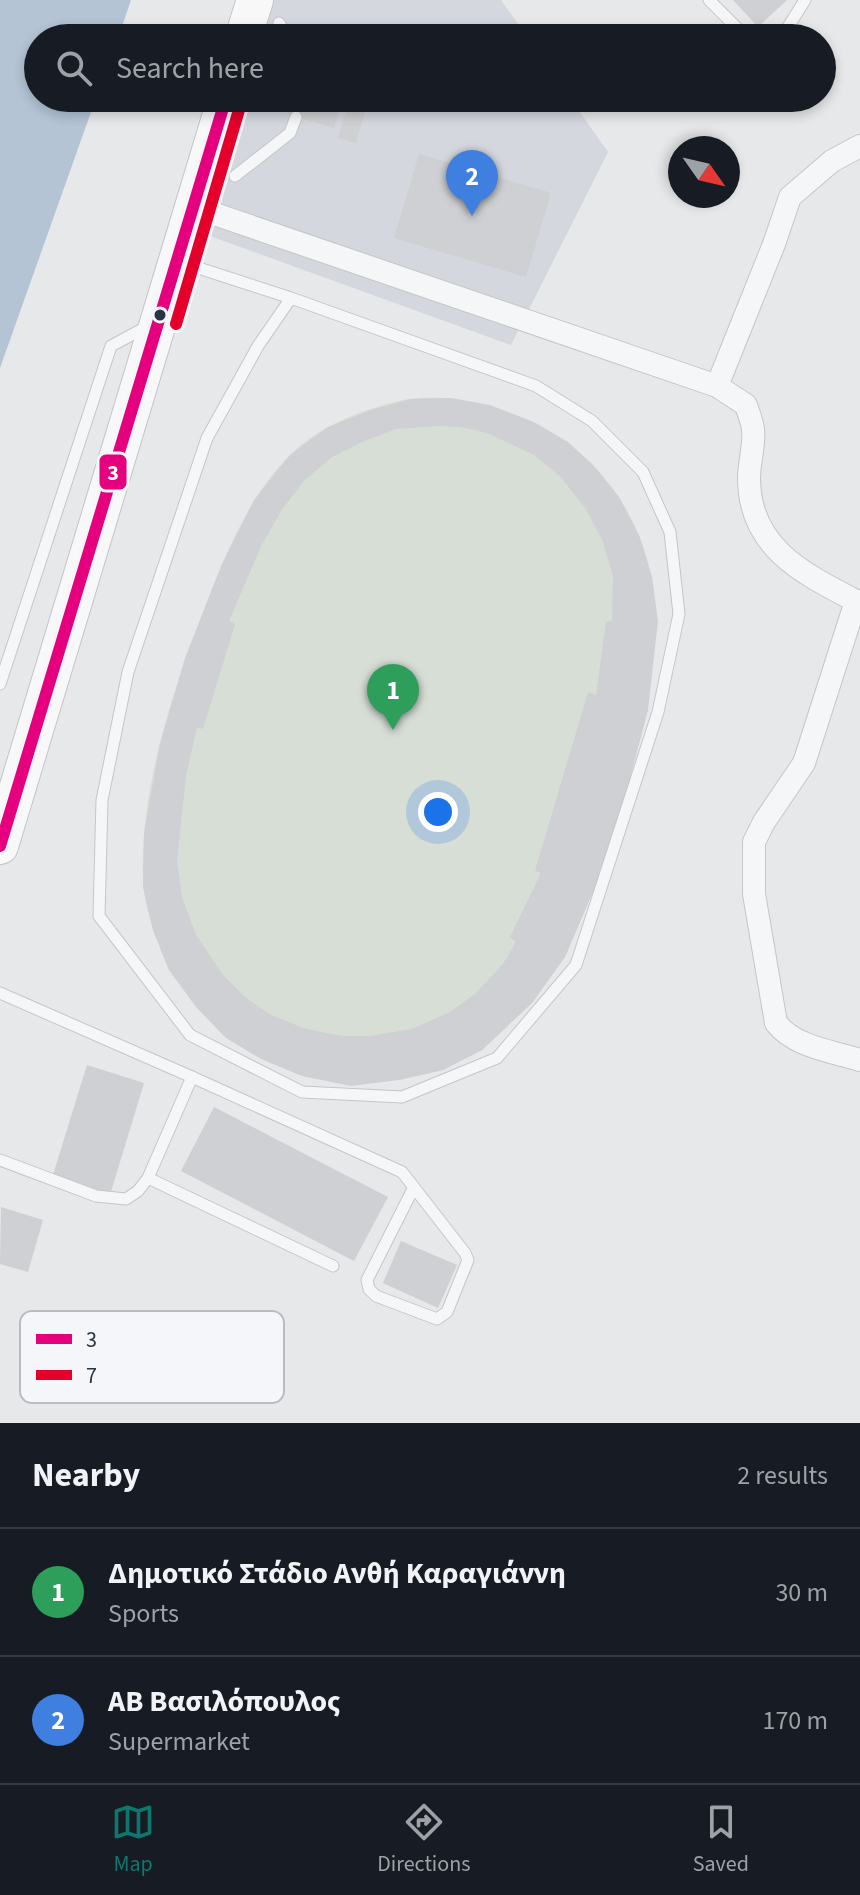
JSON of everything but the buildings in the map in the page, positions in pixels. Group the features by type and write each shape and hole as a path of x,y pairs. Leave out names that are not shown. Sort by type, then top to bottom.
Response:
{"main road":[{"path":"0,846 222,112"}],"street":[{"path":"717,386 790,197 832,161 860,146"},
{"path":"194,207 717,386 746,405 754,431 749,464 749,496 758,525 772,547 807,576 858,601 804,763 764,822 754,842 752,863 754,894 776,1023 797,1041 860,1060"}],"lane":[{"path":"709,0 733,24"},
{"path":"790,24 805,0"},
{"path":"235,176 290,133 296,117"},
{"path":"178,261 291,298 536,386 592,421 643,472 670,532 679,614 658,712 576,965 497,1058 402,1097 302,1092 190,1035 99,916 102,800 128,672 207,438 258,346 291,298"},
{"path":"0,684 111,346 161,319"},
{"path":"0,993 402,1172 414,1187 465,1253 468,1260 447,1312 437,1319 376,1296 369,1289 367,1280 414,1187"},
{"path":"0,1160 96,1196 126,1199 138,1191 148,1178 192,1077"},
{"path":"148,1178 333,1266"}],"shaded area":[{"path":"256,0 501,0 518,24 249,24"},
{"path":"223,112 580,112 608,152 511,345 188,228"},
{"path":"451,398 511,414 539,426 587,460 608,481 625,507 641,541 652,577 598,880 565,957 532,1003 482,1050 443,1070 399,1080 169,970 146,905 143,847 153,776 182,670 223,563 251,505 290,455 330,426 377,407 409,399"}],"water":[{"path":"0,0 131,0 123,24 24,24 24,112 91,112 0,368"}],"transit line":[{"name":"3","path":"0,846 222,112"},
{"name":"7","path":"176,324 238,112"}],"place":[{"name":"ΑΒ Βασιλόπουλος","path":"472,216"},
{"name":"Δημοτικό Στάδιο Ανθή Καραγιάννη","path":"393,730"}]}
